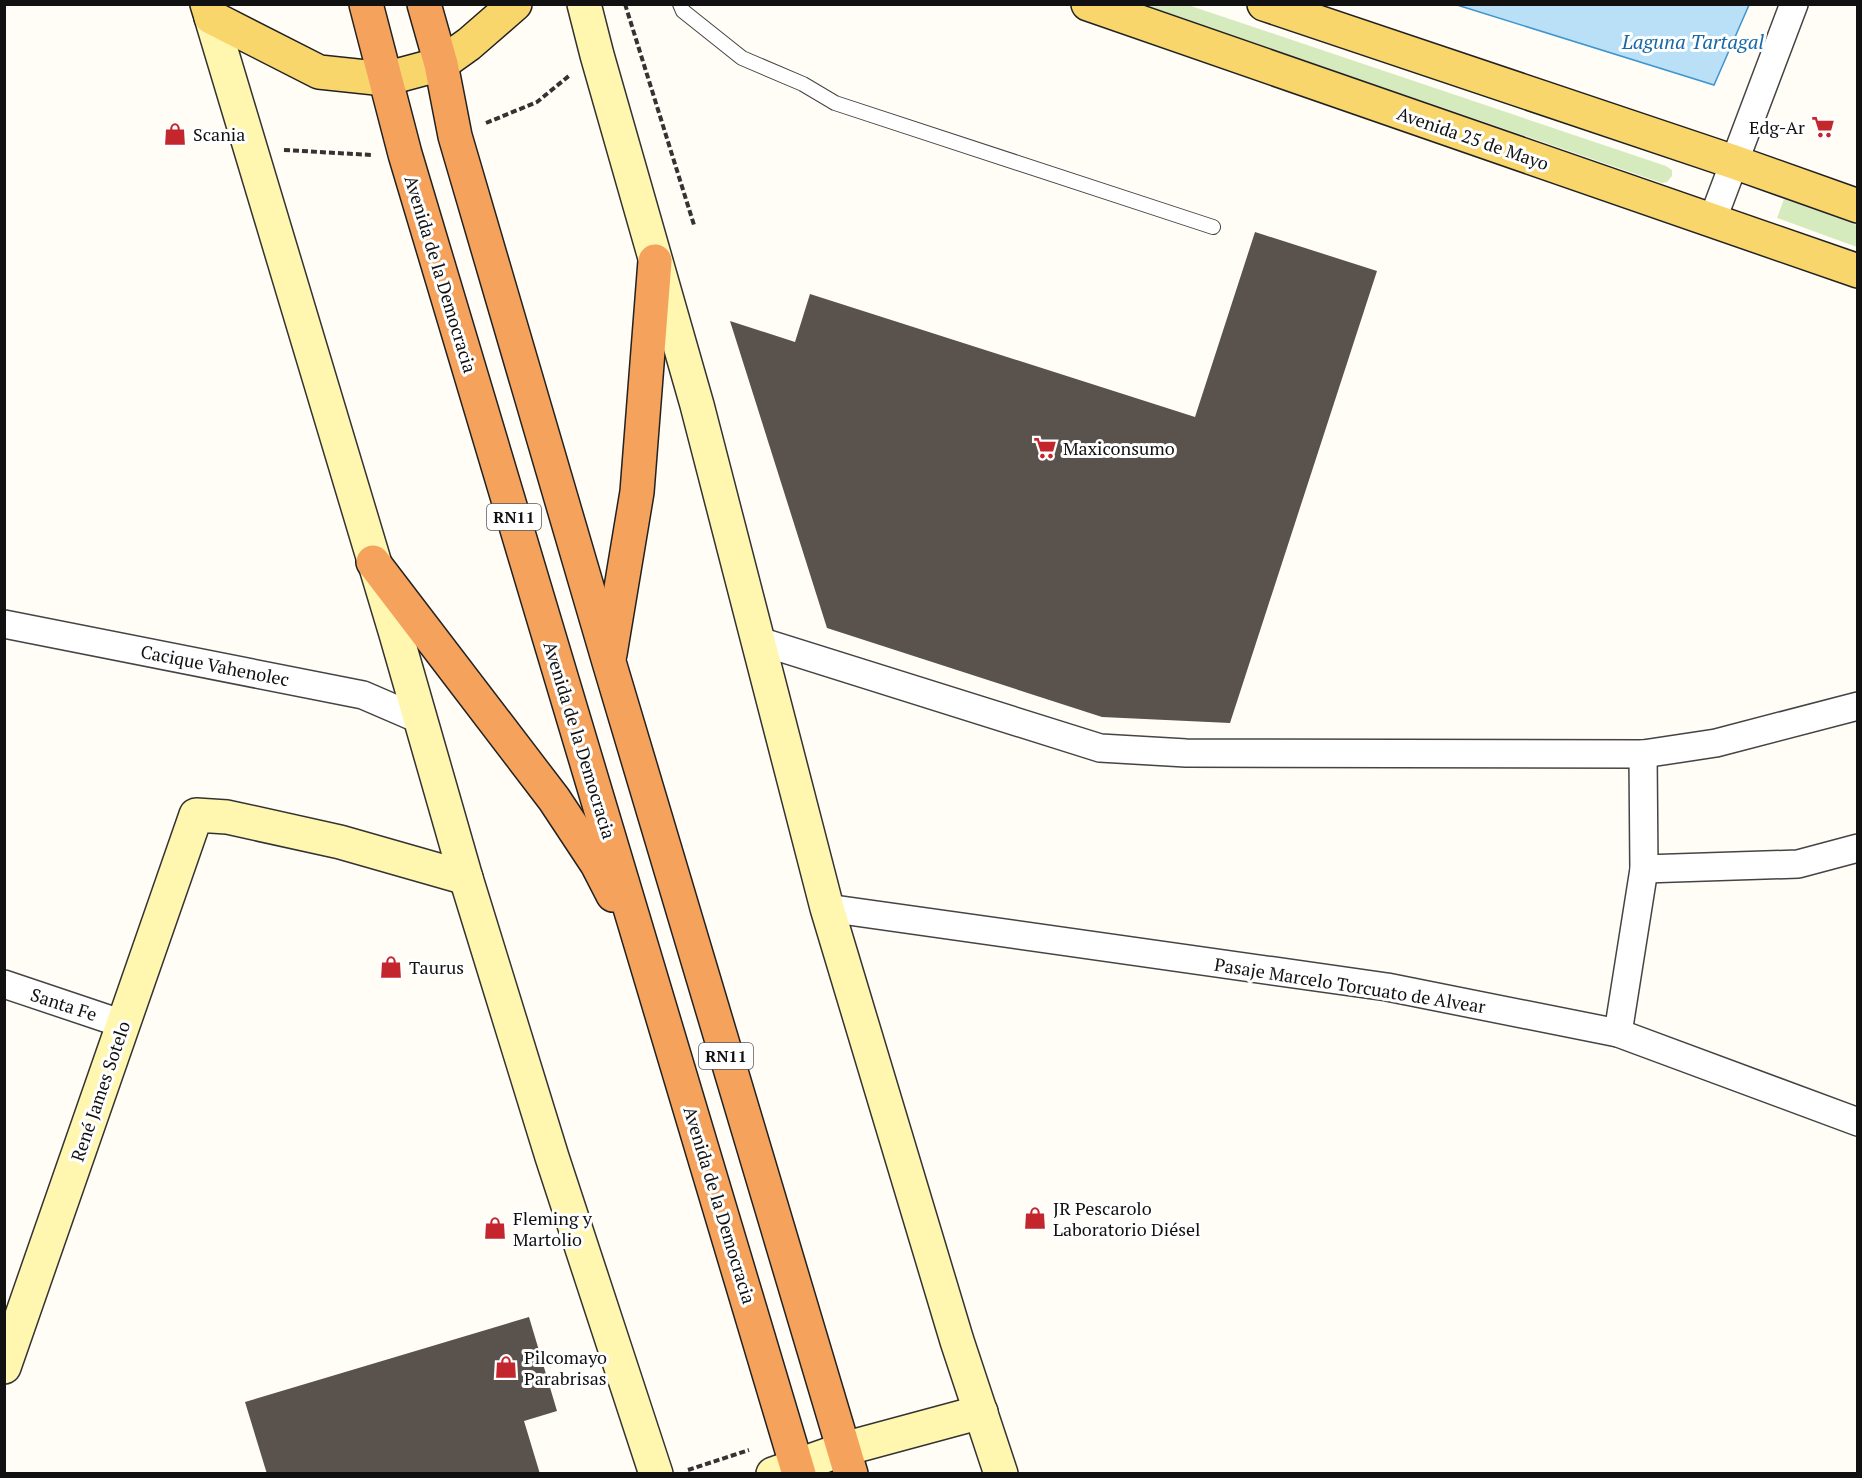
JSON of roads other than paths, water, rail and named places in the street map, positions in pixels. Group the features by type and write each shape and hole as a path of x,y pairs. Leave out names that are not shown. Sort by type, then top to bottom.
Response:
{"highway":[{"name":"Avenida de la Democracia","path":"366,4 405,154 645,954 790,1471"},
{"name":"RN11","path":"424,4 441,64 455,136 609,662 848,1461"},
{"path":"609,662 637,492 655,261"},
{"name":"RN11","path":"373,562 554,800 597,864 645,954"}],"main road":[{"path":"209,11 319,72 386,79 441,64 469,44 516,4"},
{"name":"Avenida 25 de Mayo","path":"1088,4 1857,271"},
{"path":"1264,4 1734,162 1857,206"}],"street":[{"path":"584,4 697,405 827,908 957,1341 1001,1473"},
{"path":"1712,220 1794,4"},
{"name":"RN11","path":"209,11 466,878 552,1157 656,1473"},
{"name":"Cacique Vahenolec","path":"4,624 363,695 420,720"},
{"path":"756,640 1100,748 1186,753 1643,754 1716,743 1857,705"},
{"path":"1618,1033 1644,869 1643,754"},
{"name":"René James Sotelo","path":"4,1367 196,815 227,817 340,842 466,878"},
{"path":"1644,869 1798,864 1857,848"},
{"name":"Pasaje Marcelo Torcuato de Alvear","path":"827,908 1387,987 1618,1033 1857,1122"},
{"name":"Santa Fe","path":"4,984 123,1024"},
{"path":"790,1471 848,1461 981,1412"}],"lane":[{"path":"680,4 683,10 742,58 802,84 835,103 1213,227"}],"water":[{"name":"Laguna Tartagal","path":"1457,5 1749,5 1714,85"}],"place":[{"name":"Edg-Ar","path":"1823,127"},
{"name":"Scania","path":"175,134"},
{"name":"Maxiconsumo","path":"1045,448"},
{"name":"Taurus","path":"391,967"},
{"name":"JR Pescarolo Laboratorio Diésel","path":"1035,1218"},
{"name":"Fleming y Martolio","path":"495,1228"},
{"name":"Pilcomayo Parabrisas","path":"506,1367"}]}
